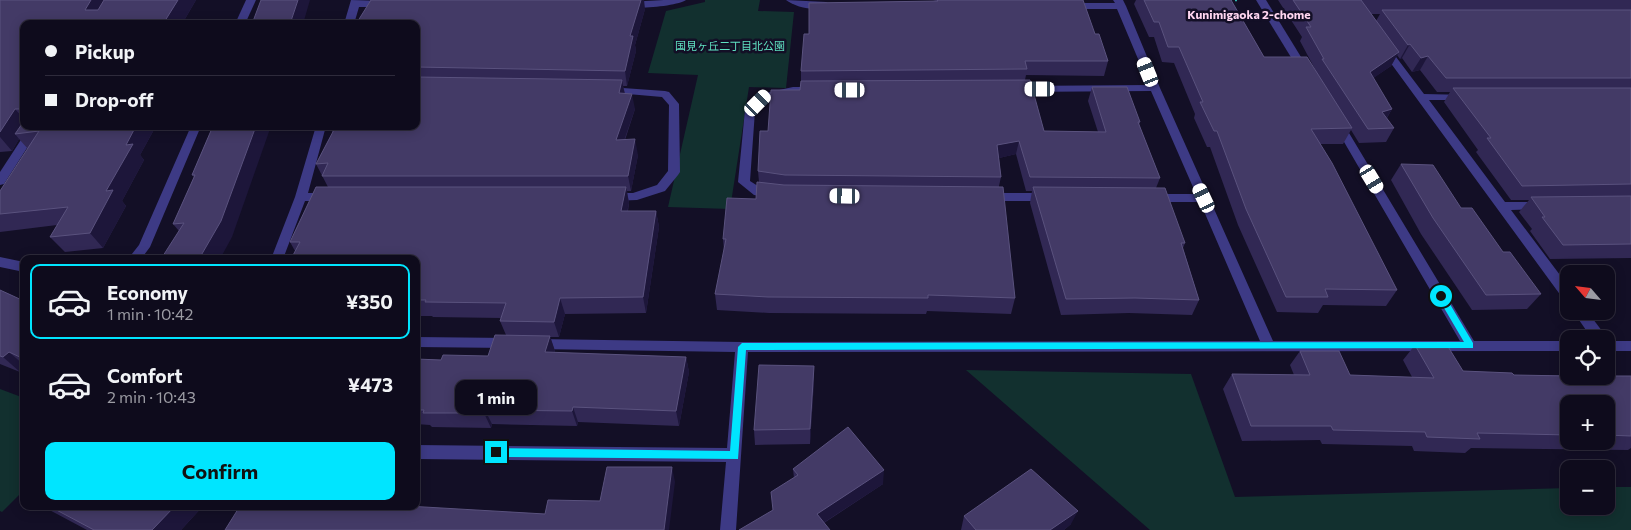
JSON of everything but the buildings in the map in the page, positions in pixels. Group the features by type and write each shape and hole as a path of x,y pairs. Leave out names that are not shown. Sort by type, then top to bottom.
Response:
{"street":[{"path":"242,20 251,0"},
{"path":"613,5 656,4 680,0"},
{"path":"791,0 802,5 832,5"},
{"path":"1260,0 1312,81"},
{"path":"350,20 355,2 391,4"},
{"path":"1054,6 1120,3 1155,88 1269,346"},
{"path":"1376,34 1420,97 1560,285"},
{"path":"1008,89 1155,88"},
{"path":"599,90 637,90 664,94 674,104 674,172 661,188 633,197 604,197"},
{"path":"785,195 758,192 744,182 750,110 765,96 793,90 823,90"},
{"path":"1420,97 1477,97"},
{"path":"1332,114 1470,346"},
{"path":"0,181 33,130"},
{"path":"138,255 144,248 194,130"},
{"path":"279,255 301,196 320,130"},
{"path":"301,196 340,197"},
{"path":"975,196 1055,197"},
{"path":"1145,198 1204,198"},
{"path":"1500,206 1556,205"},
{"path":"0,262 20,266"},
{"path":"420,342 742,347 1560,346"},
{"path":"1615,346 1631,346"},
{"path":"728,530 742,347"},
{"path":"420,452 734,456"}],"green space":[{"name":"国見ヶ丘二丁目北公園","path":"705,0 760,0 758,11 794,12 786,88 749,87 730,209 668,207 698,75 648,73 666,11 705,2"},
{"path":"966,370 1191,374 1235,497 1560,488 1560,515 1615,515 1615,487 1631,487 1631,530 1150,530"},
{"path":"0,389 20,396 20,494 2,512 0,511"}],"district":[{"name":"Kunimigaoka 2-chome","path":"1249,14"}],"route":[{"path":"496,452 734,456 742,347 1470,346 1441,296"}]}
